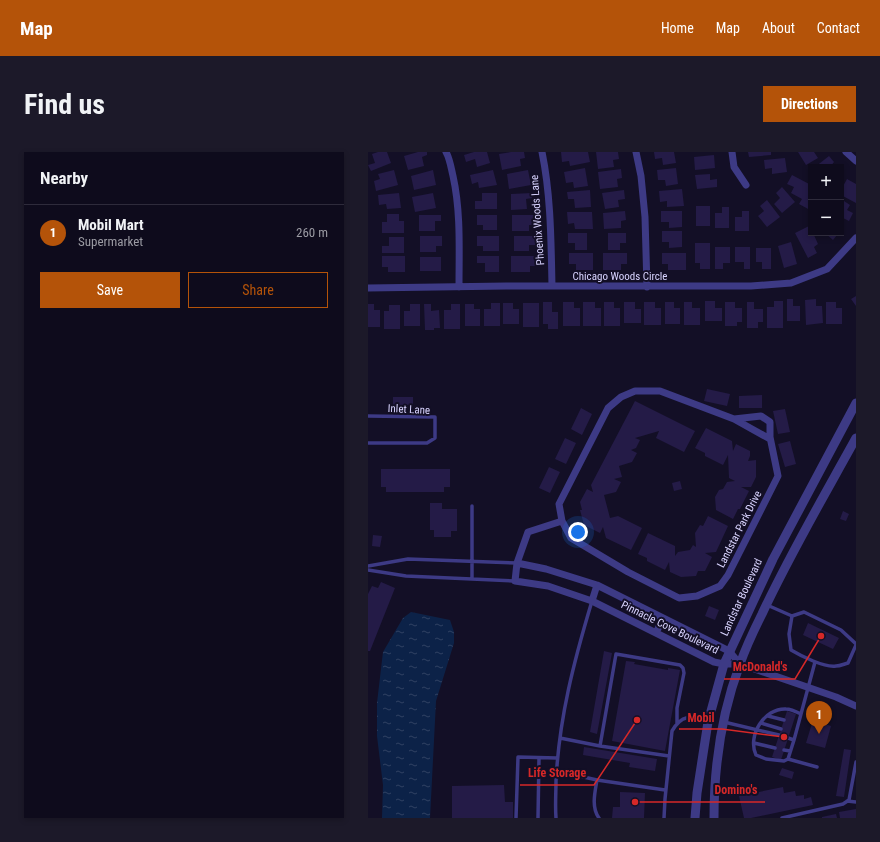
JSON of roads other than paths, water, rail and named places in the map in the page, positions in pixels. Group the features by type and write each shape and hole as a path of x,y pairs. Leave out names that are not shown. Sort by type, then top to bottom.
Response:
{"street":[{"path":"446,152 449,157 458,209 460,287"},
{"name":"Phoenix Woods Lane","path":"542,152 547,176 550,212 552,286"},
{"path":"636,152 641,176 645,218 647,287"},
{"path":"732,152 734,167 746,185"},
{"path":"846,152 856,161"},
{"name":"Chicago Woods Circle","path":"368,288 751,286 791,283 827,269 856,238"},
{"name":"Landstar Park Drive","path":"734,419 761,416 770,422 770,439 778,476 728,575 720,586 697,596 679,598 628,572 571,538 562,521 559,504 608,408 621,397 636,391 660,391 734,419 770,439"},
{"name":"Landstar Boulevard","path":"695,818 697,793 708,722 729,651 773,559 856,403"},
{"path":"714,818 714,791 723,722 740,664 779,578 856,438"},
{"path":"515,581 517,563 528,532 562,521"},
{"name":"Pinnacle Cove Boulevard","path":"517,563 546,569 597,585 729,651 740,664"},
{"name":"Pinnacle Cove Boulevard","path":"515,581 548,586 592,601 714,662 724,664 740,664"},
{"path":"592,601 597,585"},
{"path":"656,633 663,618"},
{"path":"740,664 836,697 856,706"}],"lane":[{"name":"Inlet Lane","path":"368,416 435,417 435,438 428,443 368,443"},
{"path":"472,506 472,579"},
{"name":"Pinnacle Cove Boulevard","path":"368,566 408,559 517,563"},
{"name":"Pinnacle Cove Boulevard","path":"368,570 406,576 515,581"},
{"path":"556,818 557,758 565,700 578,646 592,601"},
{"path":"766,605 792,616 804,612 841,630 856,644 848,663 834,667 815,662 791,650 789,634 792,616"},
{"path":"600,746 616,654 680,665 683,668 684,673 677,708 677,723"},
{"path":"801,714 786,709 766,715 754,736 754,751 756,755 778,762 784,762 788,758 809,688 815,662"},
{"path":"766,715 784,720"},
{"path":"664,818 672,731 677,723 684,718 692,717 708,722"},
{"path":"723,722 779,735"},
{"path":"793,722 798,724"},
{"path":"761,723 781,729"},
{"path":"790,732 796,732"},
{"path":"560,738 600,746 670,756"},
{"path":"788,738 794,740"},
{"path":"754,743 775,748"},
{"path":"784,750 790,751"},
{"path":"516,818 518,756 557,758"},
{"path":"538,818 539,758"},
{"path":"788,758 817,767"},
{"path":"848,801 855,775 856,762"},
{"path":"557,771 597,780 666,790"},
{"path":"597,780 594,807 599,818"},
{"path":"782,818 843,804 848,801 856,802"}],"water":[{"path":"411,612 450,620 454,632 454,643 436,701 430,818 382,818 383,785 377,736 377,703 383,652 403,618"}],"place":[{"name":"McDonald's","path":"821,636"},
{"name":"Life Storage","path":"637,720"},
{"name":"Mobil Mart","path":"819,734"},
{"name":"Mobil","path":"784,737"},
{"name":"Domino's","path":"635,802"}]}
